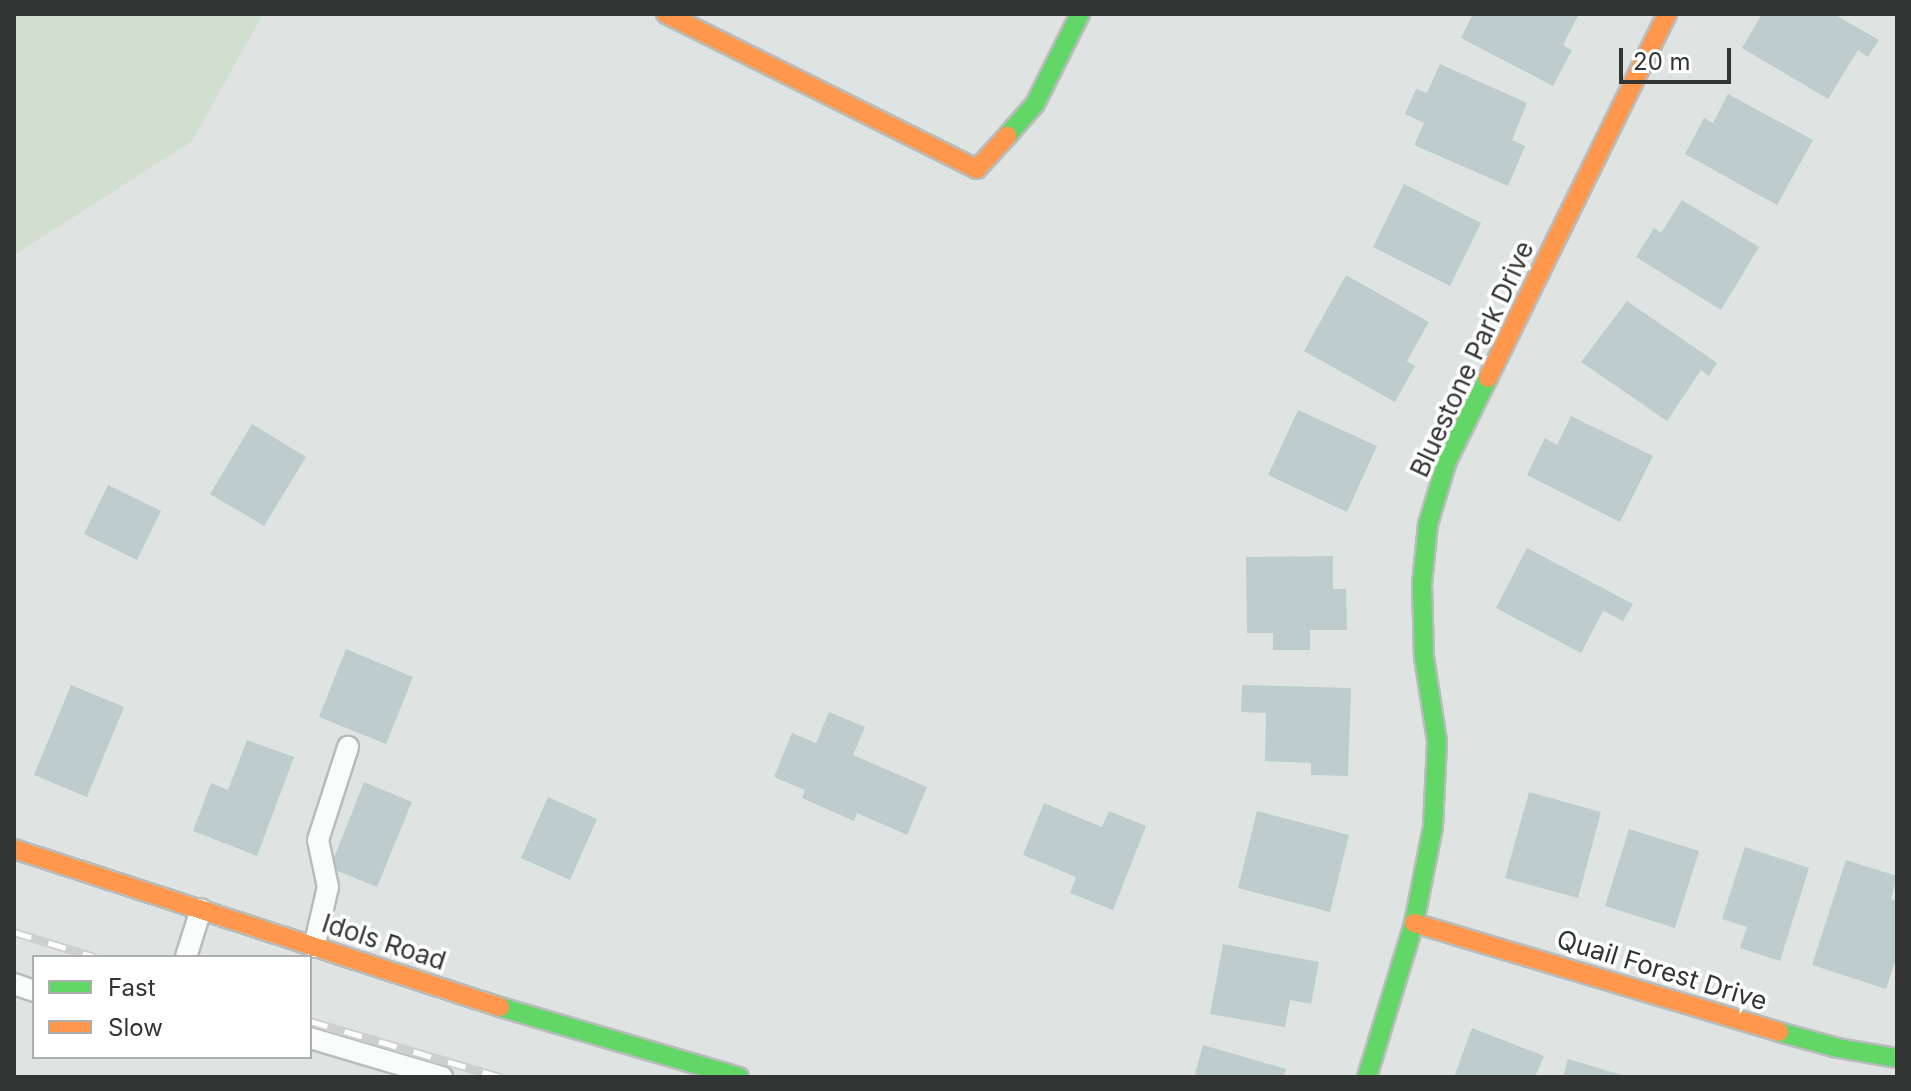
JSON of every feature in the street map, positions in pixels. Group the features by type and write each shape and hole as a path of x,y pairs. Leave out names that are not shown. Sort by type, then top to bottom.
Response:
{"street":[{"path":"666,14 977,169 1035,104 1080,14"},
{"name":"Bluestone Park Drive","path":"1367,1077 1414,923 1433,827 1437,741 1424,657 1422,584 1428,524 1447,461 1667,14"},
{"name":"Idols Road","path":"14,849 480,1001 739,1077"},
{"name":"Quail Forest Drive","path":"1414,923 1756,1026 1838,1048 1897,1058"}],"lane":[{"path":"314,947 328,887 318,840 348,747"},
{"path":"187,955 201,909"},
{"path":"312,1039 442,1077"}],"green space":[{"path":"14,14 263,14 192,141 14,255"}],"building":[{"path":"1473,14 1579,14 1563,45 1572,50 1553,86 1461,38"},
{"path":"1762,14 1834,14 1879,40 1868,57 1858,50 1828,99 1742,48"},
{"path":"1440,64 1527,103 1512,140 1525,146 1508,186 1414,145 1424,123 1405,114 1416,89 1427,93"},
{"path":"1728,94 1813,140 1777,205 1685,154 1704,118 1713,123"},
{"path":"1404,184 1481,223 1450,286 1373,247"},
{"path":"1682,200 1759,247 1721,310 1636,257 1654,228 1661,233"},
{"path":"1346,275 1429,322 1407,361 1415,366 1395,402 1304,351"},
{"path":"1627,301 1717,363 1709,376 1701,370 1667,421 1581,362"},
{"path":"1298,410 1377,446 1347,512 1268,475"},
{"path":"1571,416 1653,456 1620,522 1527,475 1545,438 1557,445"},
{"path":"252,424 306,457 264,526 210,494"},
{"path":"108,485 161,511 137,560 84,534"},
{"path":"1527,548 1633,604 1623,621 1603,611 1581,653 1496,608"},
{"path":"1333,556 1333,589 1346,589 1347,630 1310,630 1310,650 1273,650 1273,633 1247,633 1246,557"},
{"path":"346,649 413,677 386,744 319,717"},
{"path":"71,685 124,707 87,797 34,775"},
{"path":"1242,685 1351,688 1348,776 1311,775 1311,763 1265,761 1266,713 1241,712"},
{"path":"829,712 865,727 853,755 927,787 907,835 857,813 854,821 802,798 805,790 774,777 792,733 816,743"},
{"path":"247,740 294,757 257,856 193,831 211,783 228,790"},
{"path":"364,782 412,802 377,887 330,868"},
{"path":"1529,792 1601,812 1578,898 1505,878"},
{"path":"548,797 597,819 570,880 521,858"},
{"path":"1044,803 1102,827 1109,811 1146,826 1113,910 1070,893 1076,877 1023,855"},
{"path":"1257,811 1349,835 1330,912 1238,888"},
{"path":"1629,829 1699,851 1675,928 1605,906"},
{"path":"1745,847 1809,868 1780,961 1740,948 1747,927 1722,919"},
{"path":"1846,860 1897,876 1891,899 1897,901 1897,956 1886,989 1812,965"},
{"path":"1223,944 1319,962 1311,1004 1290,1000 1285,1027 1210,1014"},
{"path":"1472,1028 1544,1056 1535,1077 1454,1077"},
{"path":"1203,1045 1286,1069 1284,1077 1194,1077"},
{"path":"1568,1059 1625,1076 1625,1077 1563,1077"}],"railway":[{"path":"14,932 89,955"},
{"path":"312,1022 500,1077"}],"traffic: fast":[{"path":"1007,136 1035,104 1080,14"},
{"path":"1367,1077 1414,923 1433,827 1437,741 1424,657 1422,584 1428,524 1447,461 1488,378"},
{"path":"500,1007 739,1077"},
{"path":"1779,1032 1838,1048 1897,1058"}],"traffic: slow":[{"path":"666,14 977,169 1007,136"},
{"path":"1488,378 1667,14"},
{"path":"14,849 500,1007"},
{"path":"1414,923 1779,1032"}]}
